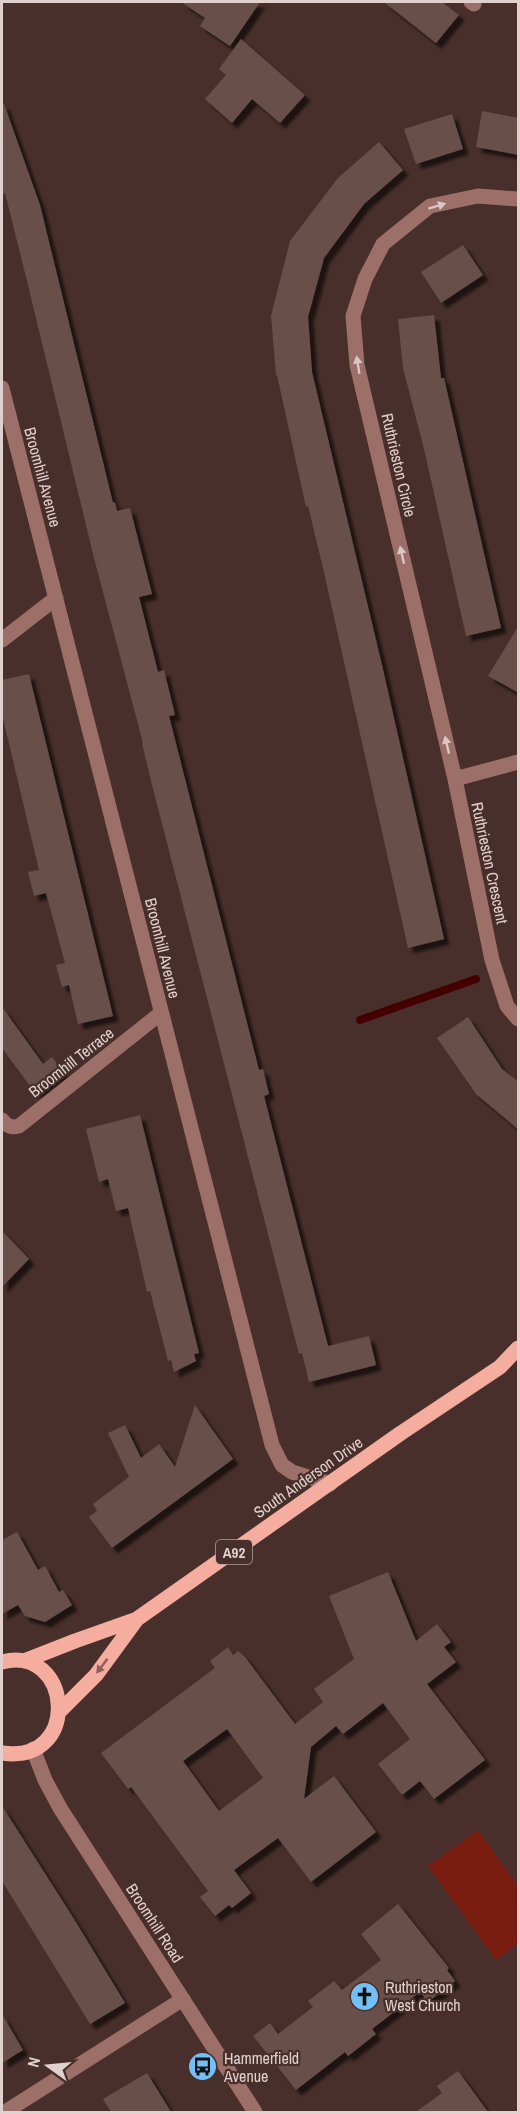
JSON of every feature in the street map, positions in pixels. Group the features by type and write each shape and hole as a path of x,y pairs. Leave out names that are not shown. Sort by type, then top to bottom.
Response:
{"main road":[{"name":"South Anderson Drive","path":"137,1619 401,1433 500,1367 519,1348"},
{"name":"South Anderson Drive","path":"500,1367 519,1361"},
{"name":"A92","path":"2,1662 24,1661 137,1619"},
{"name":"A92","path":"33,1749 51,1734 57,1724 59,1712 96,1675 137,1619"},
{"path":"24,1661 40,1668 51,1680 58,1695 59,1712"},
{"path":"2,1752 12,1754 33,1749"}],"street":[{"name":"Ruthrieston Circle","path":"455,779 357,364 353,316 364,279 384,244 430,206 478,196 519,199"},
{"name":"Broomhill Avenue","path":"2,388 272,1444 282,1465 292,1472 330,1484"},
{"path":"2,640 56,598"},
{"path":"455,779 519,762"},
{"name":"Ruthrieston Crescent","path":"455,779 492,960 507,1006 519,1018"},
{"name":"Broomhill Terrace","path":"2,1120 5,1125 12,1128 19,1126 161,1013"},
{"name":"Broomhill Road","path":"33,1749 45,1780 60,1808 255,2112"},
{"path":"5,2112 183,1999"}],"shaded area":[{"path":"478,1830 518,1886 518,1943 496,1960 428,1866"}],"building":[{"path":"181,2 260,2 230,46 200,26 205,18"},
{"path":"384,2 442,2 459,15 436,43"},
{"path":"241,39 305,95 280,123 252,99 232,123 205,99 226,75 219,69"},
{"path":"2,104 4,104 40,205 113,503 115,502 117,511 130,508 152,594 139,597 158,672 164,670 175,715 169,716 259,1070 263,1069 269,1094 264,1096 328,1346 369,1336 376,1365 309,1382 302,1353 299,1354 94,558 5,193 2,194"},
{"path":"482,111 519,118 519,155 476,147"},
{"path":"452,114 463,149 416,164 404,129"},
{"path":"379,142 403,170 364,204 324,258 308,317 312,372 444,939 408,948 323,568 308,506 306,507 276,375 271,316 290,241 338,178"},
{"path":"463,245 483,275 441,303 421,272"},
{"path":"434,315 441,378 444,378 501,628 466,636 424,449 403,368 398,319"},
{"path":"519,625 519,693 488,676"},
{"path":"29,674 113,1016 78,1024 69,985 62,987 56,965 65,963 46,893 34,896 28,872 39,870 2,714 2,680"},
{"path":"2,1007 43,1064 52,1057 63,1072 35,1093 2,1048"},
{"path":"468,1017 502,1069 519,1082 519,1130 476,1094 437,1038"},
{"path":"140,1115 199,1353 194,1354 196,1361 174,1372 171,1360 168,1361 150,1291 147,1292 128,1208 116,1211 108,1179 99,1182 86,1129"},
{"path":"2,1231 29,1259 2,1287"},
{"path":"195,1405 233,1459 112,1548 89,1517 97,1511 93,1504 129,1477 108,1433 125,1425 141,1458 159,1444 175,1467"},
{"path":"17,1532 38,1570 45,1566 59,1592 63,1590 72,1605 45,1622 25,1616 18,1605 2,1614 2,1540"},
{"path":"388,1572 416,1641 437,1624 451,1642 444,1647 456,1662 427,1684 485,1760 434,1799 420,1781 402,1795 378,1764 410,1739 383,1703 343,1734 336,1726 311,1747 304,1799 334,1776 376,1832 311,1882 278,1838 234,1870 251,1893 232,1908 229,1905 215,1916 200,1897 208,1891 131,1787 128,1789 101,1753 215,1668 210,1661 228,1647 233,1655 238,1651 245,1657 295,1724 323,1702 314,1689 354,1659 329,1596","holes":["227,1729 263,1778 219,1811 183,1761"]},
{"path":"2,1806 125,2003 90,2024 2,1881"},
{"name":"Ruthrieston West Church","path":"398,1904 449,1968 447,1970 455,1981 428,2002 420,1992 372,2029 376,2034 348,2056 345,2052 296,2090 253,2036 270,2023 278,2034 313,2007 308,2001 334,1981 342,1990 381,1960 361,1934"},
{"path":"2,2014 23,2050 2,2063"},
{"path":"458,2071 488,2112 416,2112 442,2093 437,2086"},
{"path":"147,2073 171,2112 111,2112 103,2099"}],"waterway":[{"path":"360,1020 476,979"}],"place":[{"name":"Ruthrieston West Church","path":"364,1996"},
{"name":"Hammerfield Avenue","path":"203,2067"}]}
